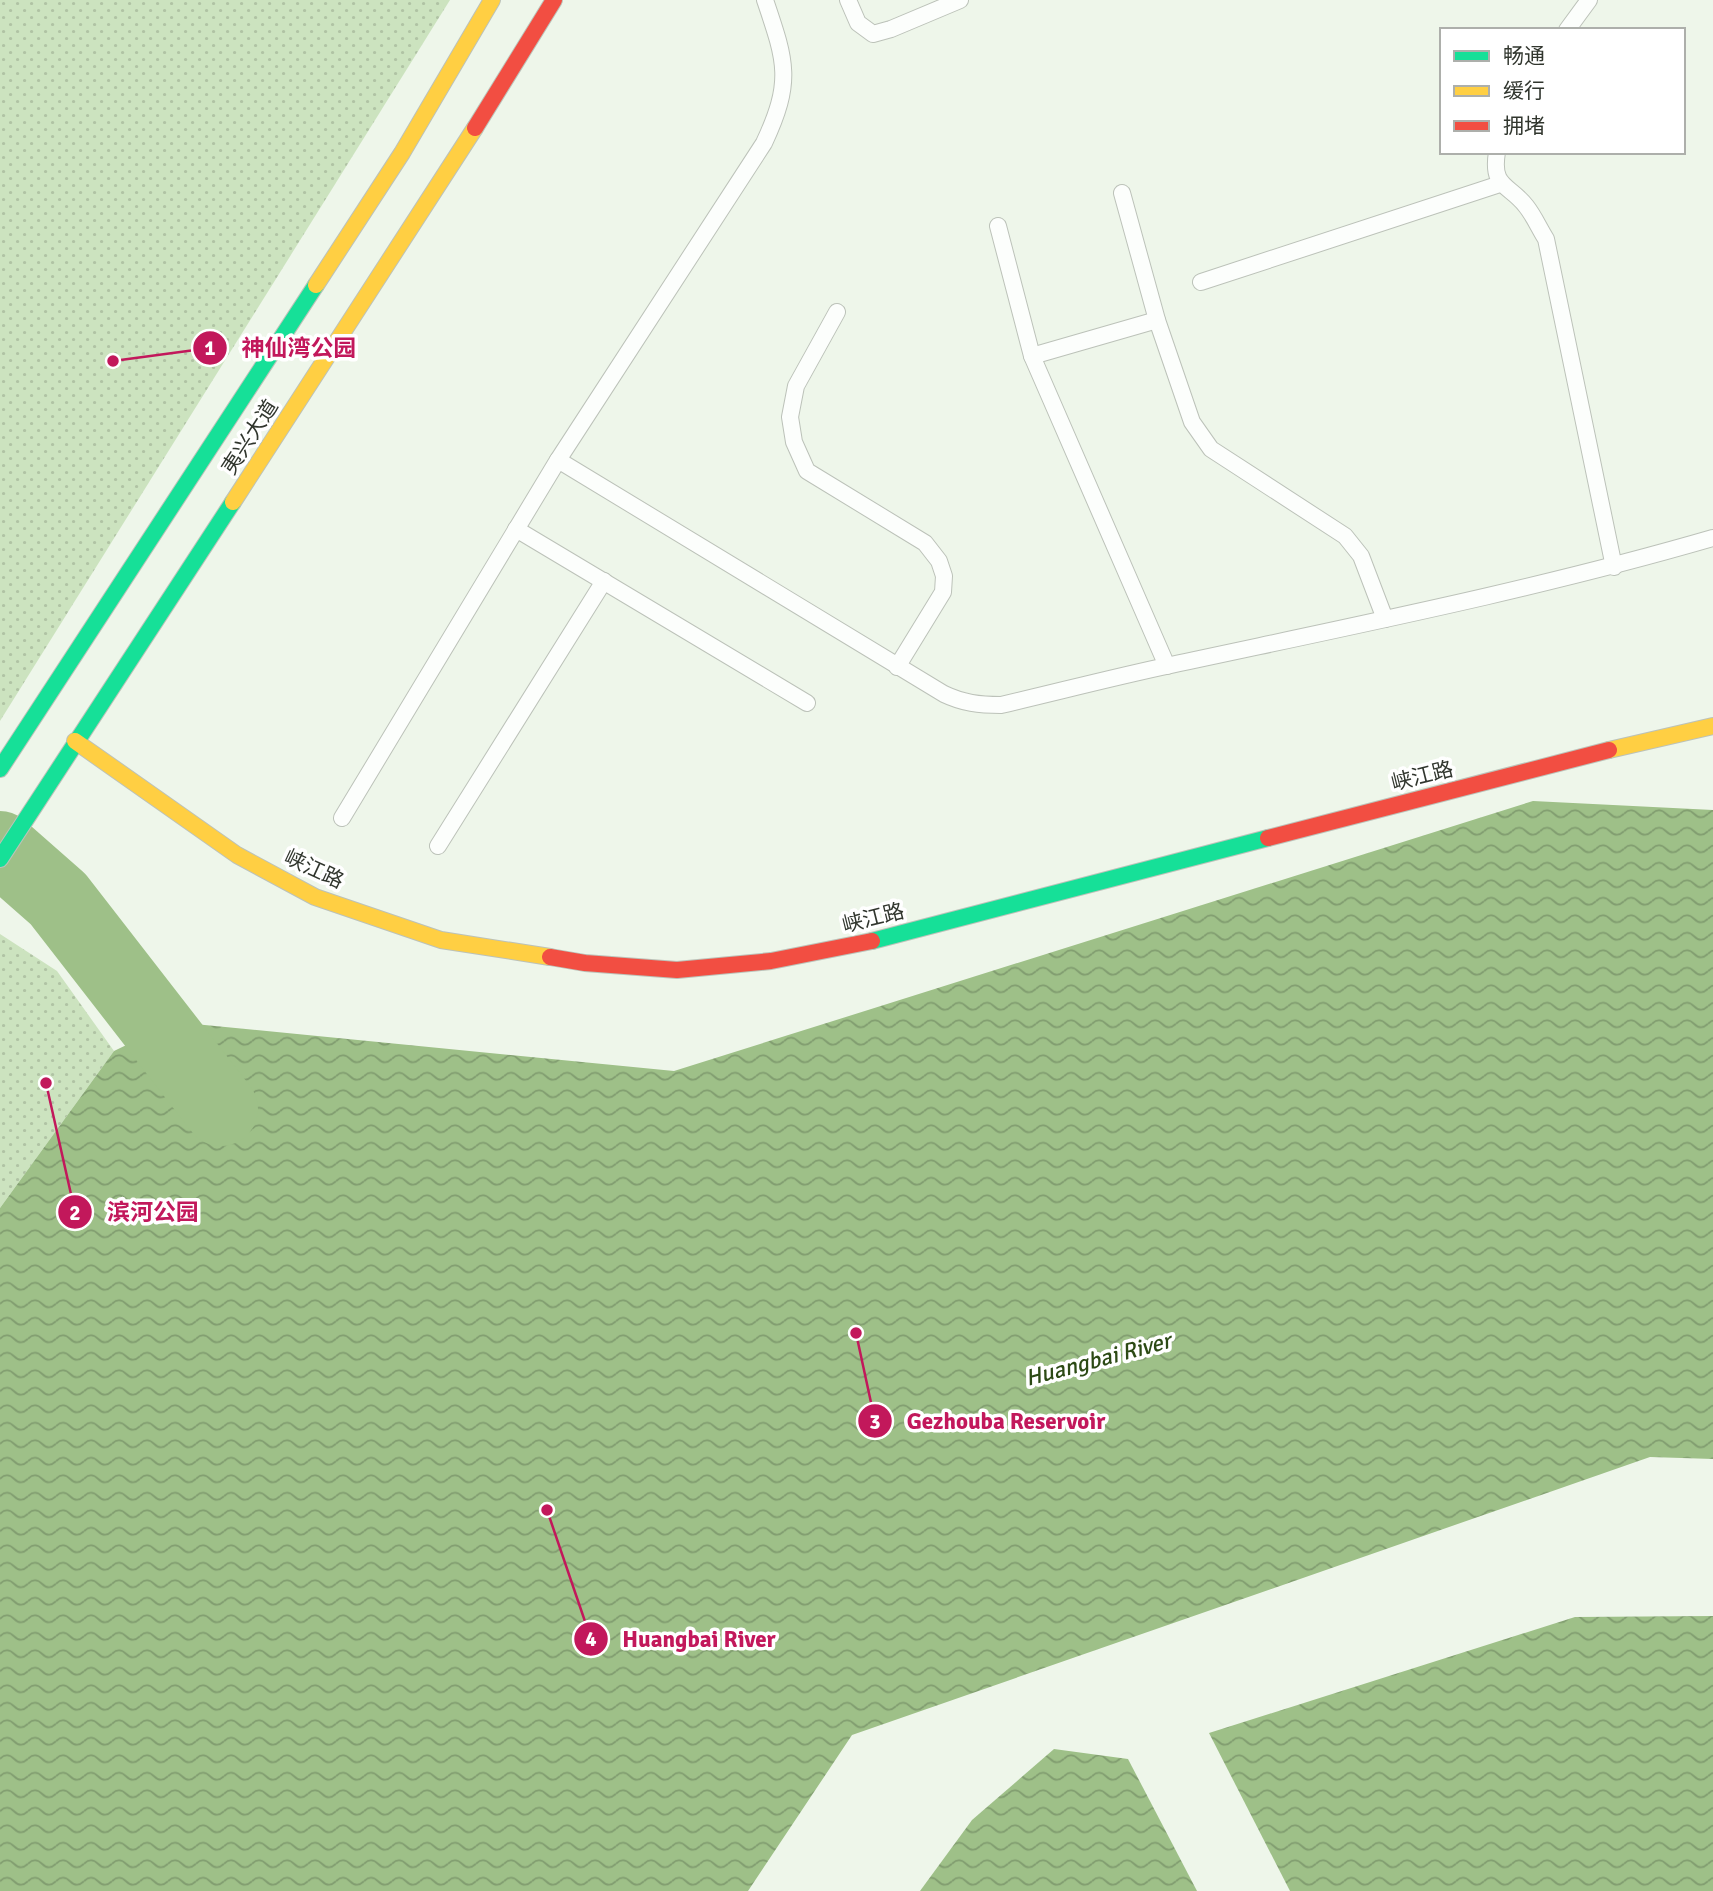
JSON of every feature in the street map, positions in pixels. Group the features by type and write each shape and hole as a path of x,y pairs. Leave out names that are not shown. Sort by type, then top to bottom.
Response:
{"main road":[{"name":"夷兴大道","path":"0,769 402,153 492,0"},
{"name":"夷兴大道","path":"0,859 445,178 554,0"},
{"name":"峡江路","path":"75,741 237,855 315,897 441,940 586,963 677,970 771,961 856,945 1672,734 1713,726"}],"lane":[{"path":"342,818 558,460 764,143 775,120 785,76 782,50 765,0"},
{"path":"848,0 858,23 873,34 960,0"},
{"path":"1568,28 1589,0"},
{"path":"1497,154 1495,164 1500,184 1525,204 1546,239 1614,567"},
{"path":"1201,282 1500,184"},
{"path":"1122,193 1157,320 1192,422 1210,449 1345,536 1361,556 1385,619"},
{"path":"998,226 1032,356 1167,666"},
{"path":"837,312 796,386 790,417 794,442 807,471 925,543 939,561 944,576 943,592 897,667"},
{"path":"1032,356 1157,320"},
{"path":"558,460 897,667 962,702 1001,705 1614,567 1713,538"},
{"path":"516,529 807,703"},
{"path":"438,846 604,581"}],"shaded area":[{"path":"0,0 450,0 0,721"},
{"path":"0,934 57,971 114,1051 0,1208"}],"water":[{"path":"1533,801 1713,810 1713,1459 1650,1457 852,1735 748,1891 0,1891 0,1208 114,1051 174,1022 674,1071"},
{"path":"1713,1616 1713,1891 1290,1891 1209,1733 1575,1617"},
{"path":"1054,1749 1128,1759 1197,1891 920,1891 972,1820"}],"waterway":[{"path":"0,848 58,899 221,1109"}],"traffic: fast":[{"path":"0,769 316,285"},
{"path":"0,859 233,502"},
{"path":"872,941 1268,838"}],"traffic: slow":[{"path":"316,285 402,153 492,0"},
{"path":"233,502 475,128"},
{"path":"1609,750 1713,726"},
{"path":"75,741 237,855 315,897 441,940 550,957"}],"traffic: jam":[{"path":"475,128 554,0"},
{"path":"1268,838 1609,750"},
{"path":"550,957 585,963 677,970 771,961 872,941"}],"place":[{"name":"神仙湾公园","path":"113,361"},
{"name":"滨河公园","path":"46,1083"},
{"name":"Gezhouba Reservoir","path":"856,1333"},
{"name":"Huangbai River","path":"547,1510"}]}
